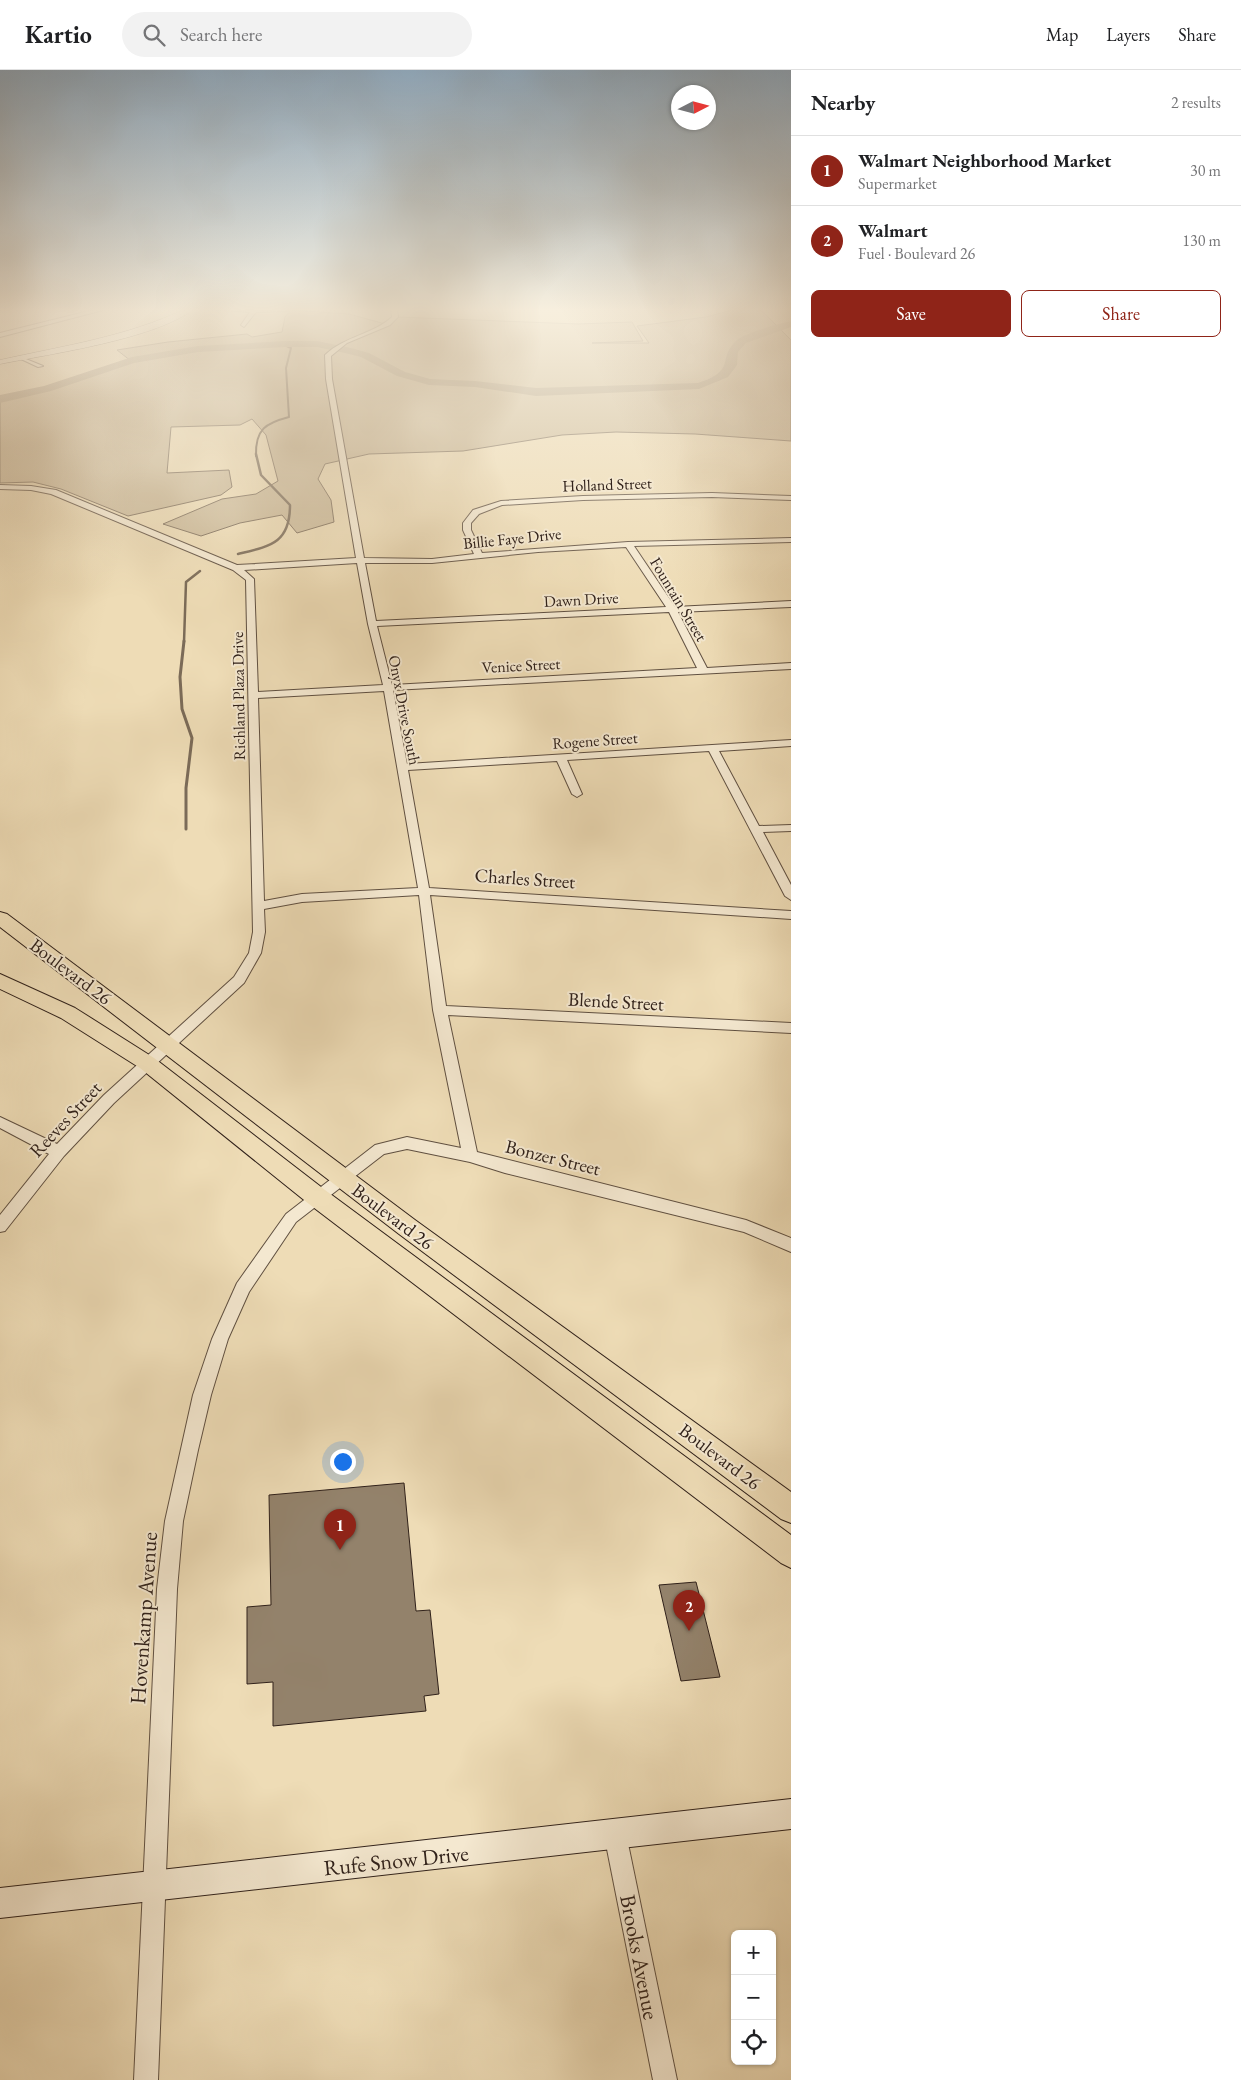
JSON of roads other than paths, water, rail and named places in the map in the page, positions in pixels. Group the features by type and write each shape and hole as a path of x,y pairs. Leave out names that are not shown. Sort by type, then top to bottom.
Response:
{"main road":[{"name":"Boulevard 26","path":"0,918 343,1179 791,1509"},
{"name":"Boulevard 26","path":"0,981 68,1013 147,1063 317,1197 791,1553"},
{"path":"635,1434 656,1409"},
{"name":"Rufe Snow Drive","path":"0,1904 791,1814"}],"street":[{"name":"Onyx Drive South","path":"333,403 372,624 388,687 424,891 440,1010 470,1156"},
{"name":"Richland Plaza Drive","path":"0,487 31,488 53,492 236,568 250,579 258,906 258,932 255,953 239,980 166,1046"},
{"name":"Holland Street","path":"479,556 467,530 467,523 476,512 500,503 582,498 712,495 791,498"},
{"name":"Billie Faye Drive","path":"236,568 361,560 432,561 538,550 628,544 791,540"},
{"name":"Fountain Street","path":"628,544 672,609 703,670"},
{"name":"Dawn Drive","path":"372,624 791,604"},
{"name":"Venice Street","path":"253,695 791,666"},
{"name":"Rogene Street","path":"401,767 791,743"},
{"path":"712,747 791,896"},
{"path":"561,758 577,794"},
{"path":"756,829 791,828"},
{"name":"Charles Street","path":"258,906 302,898 424,891 791,915"},
{"name":"Blende Street","path":"440,1010 791,1028"},
{"name":"Reeves Street","path":"0,1226 59,1152 166,1046"},
{"path":"0,1122 59,1152"},
{"name":"Bonzer Street","path":"317,1197 380,1149 408,1143 470,1156 505,1167 746,1226 791,1246"},
{"name":"Hovenkamp Avenue","path":"146,2080 166,1589 174,1521 202,1395 220,1339 242,1288 291,1218 317,1197"},
{"name":"Brooks Avenue","path":"615,1834 665,2080"}],"waterway":[{"path":"256,454 260,433 268,425 289,417 288,403"},
{"path":"238,554 269,545 276,541 287,528 289,518 290,505 261,475 256,454"},
{"path":"184,642 186,582 200,571"},
{"path":"184,641 180,677 182,709 192,738 186,788 186,829"}],"place":[{"name":"Walmart Neighborhood Market","path":"340,1550"},
{"name":"Walmart","path":"689,1631"}]}
